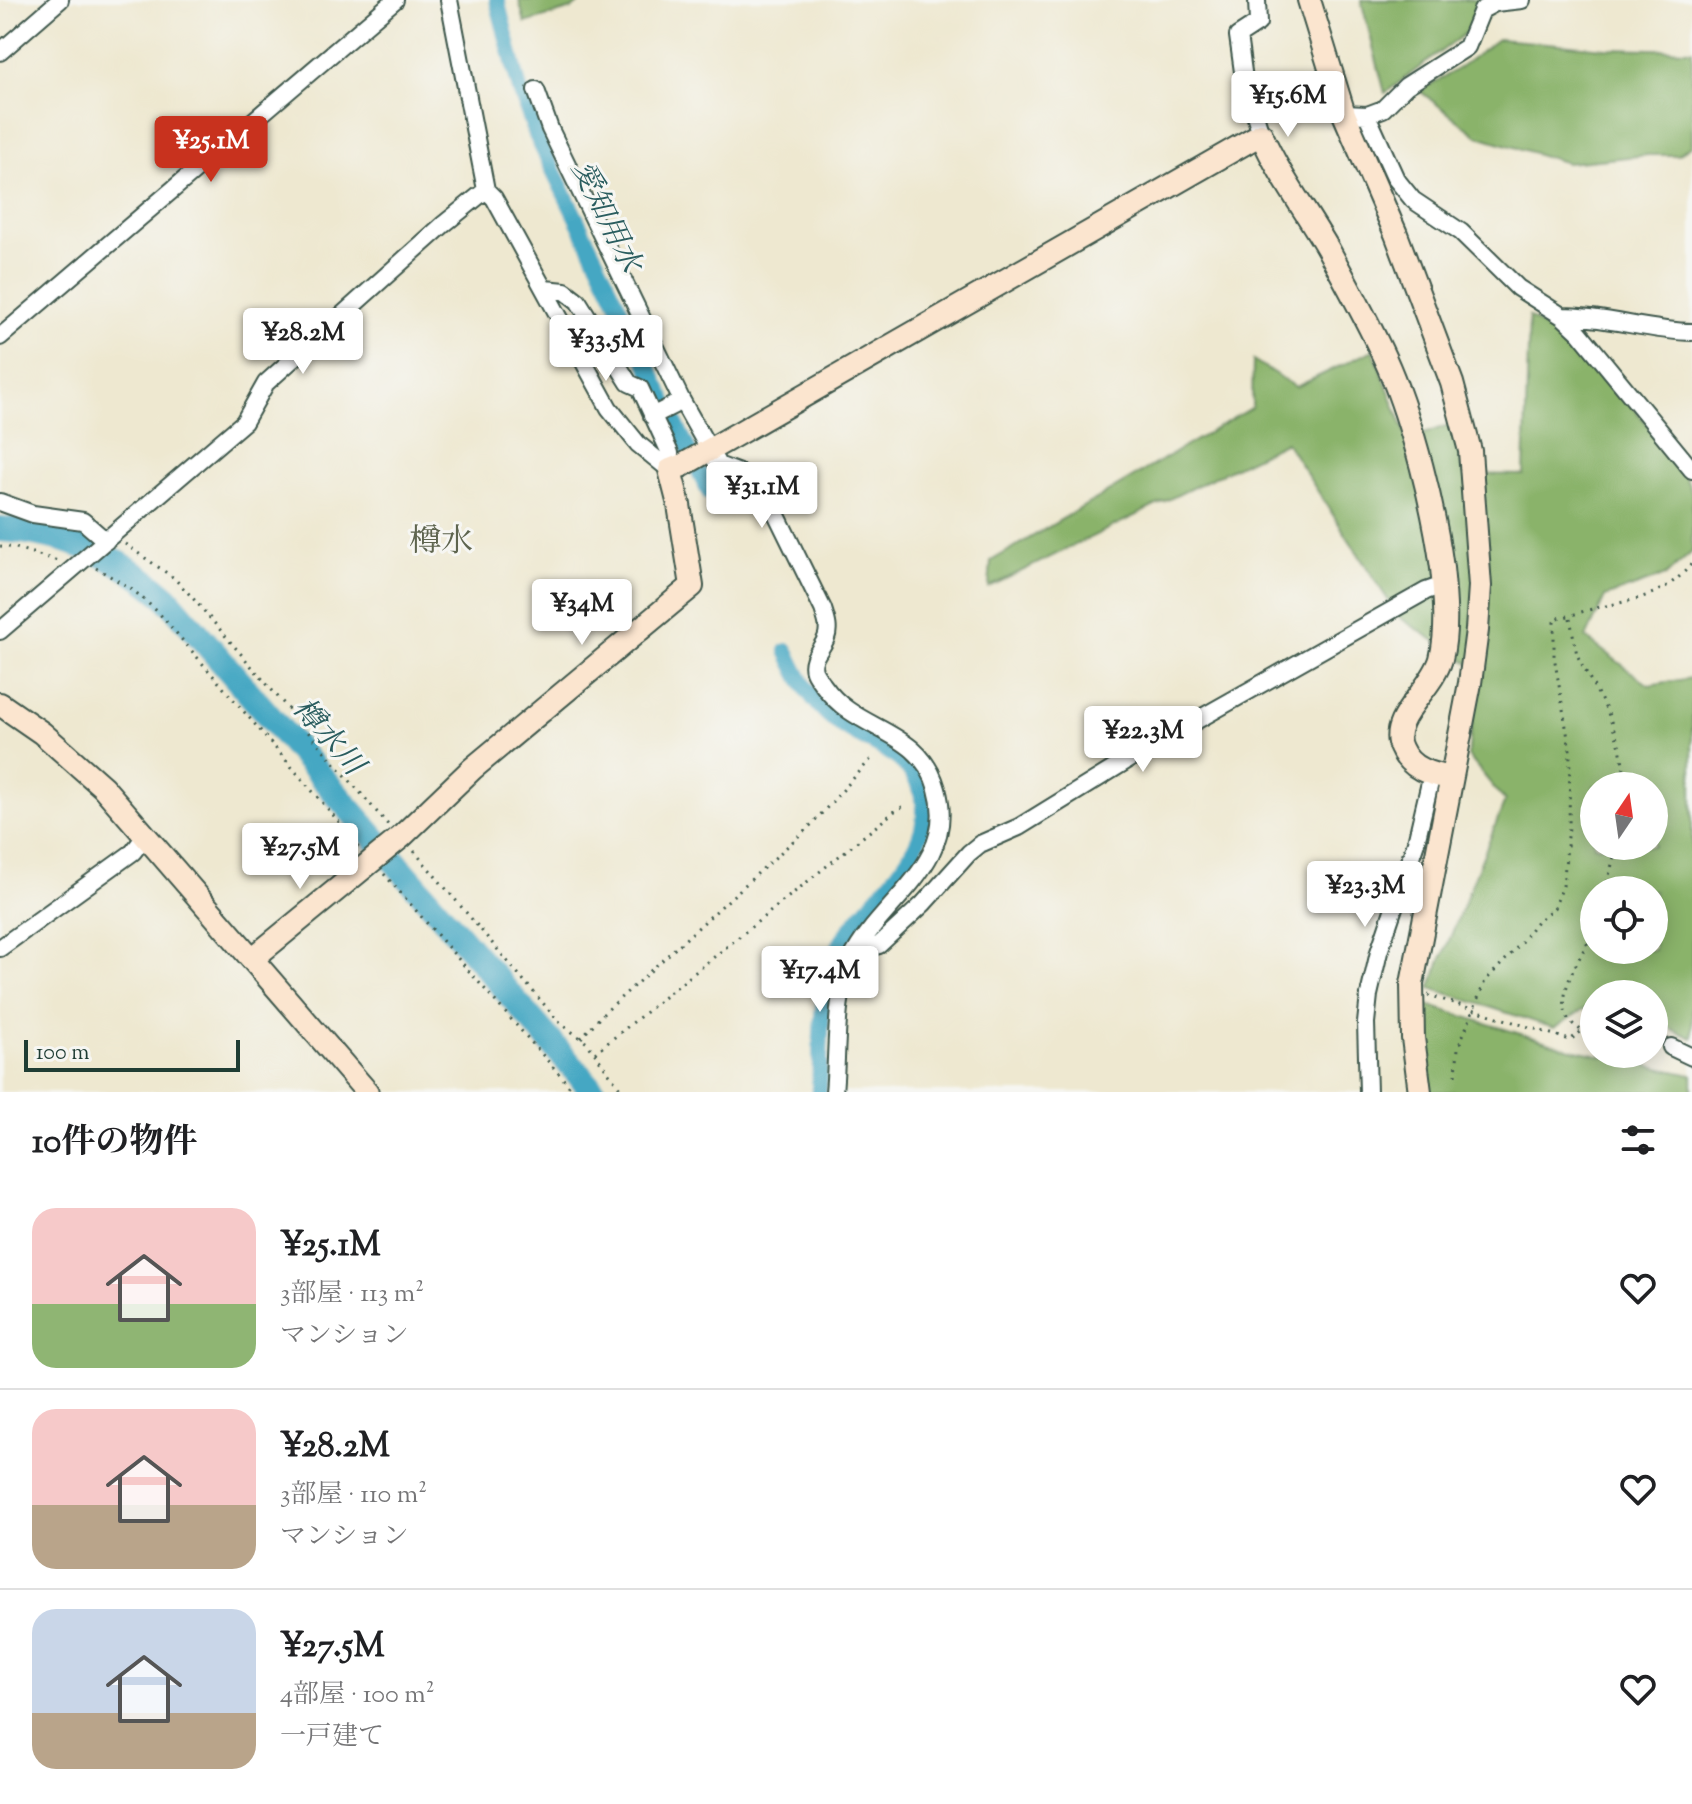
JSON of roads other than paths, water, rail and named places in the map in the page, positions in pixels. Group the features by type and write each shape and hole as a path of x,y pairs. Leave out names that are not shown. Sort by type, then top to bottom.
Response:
{"street":[{"path":"0,52 60,0"},
{"path":"0,337 395,0"},
{"path":"449,0 486,190 494,198 609,408 638,444 677,468"},
{"path":"1257,0 1258,23 1238,36 1244,79 1261,134 1276,169 1327,247 1388,365 1402,400 1432,514 1445,612 1440,660 1423,694 1403,717 1397,731 1398,743 1405,758 1417,768 1441,776"},
{"path":"1309,0 1356,115 1396,234 1452,383 1470,451 1480,586 1470,683 1379,952 1369,995 1366,1023 1368,1092"},
{"path":"1356,115 1383,109 1406,86 1467,47 1482,10 1495,3 1522,0"},
{"path":"536,90 550,129 682,401 709,450 718,465 750,477 763,487 823,609 828,625 826,637 814,661 814,672 841,706 908,744 920,756 937,787 941,817 933,852 923,869 857,951 844,983 834,1092"},
{"path":"1356,115 1396,179 1413,200 1461,232 1518,288 1562,316 1579,332 1692,470"},
{"path":"677,468 1261,134"},
{"path":"0,631 244,422 258,394 276,374 486,190"},
{"path":"252,959 374,860 472,769 692,586 679,505 677,468 640,388 629,383 578,301 565,291 545,289"},
{"path":"1562,316 1583,316 1663,331 1692,332"},
{"path":"652,416 682,401"},
{"path":"0,502 33,514 83,521 93,551"},
{"path":"857,951 879,945 980,844 1019,827 1230,700 1426,591 1443,585"},
{"path":"0,704 74,760 146,835 367,1092"},
{"path":"1420,1092 1413,1038 1412,984 1441,776"},
{"path":"0,948 133,852 146,835"},
{"path":"1671,1047 1692,1057"}],"waterway":[{"name":"愛知用水","path":"497,0 520,90 536,135 709,492"},
{"name":"樽水川","path":"0,529 47,535 89,549 129,569 166,597 594,1092"},
{"name":"愛知用水","path":"787,651 806,689 827,714 904,764 919,787 924,811 920,834 910,856 844,938 833,959 823,1006 819,1092"}],"district":[{"name":"樽水","path":"441,540"}]}
